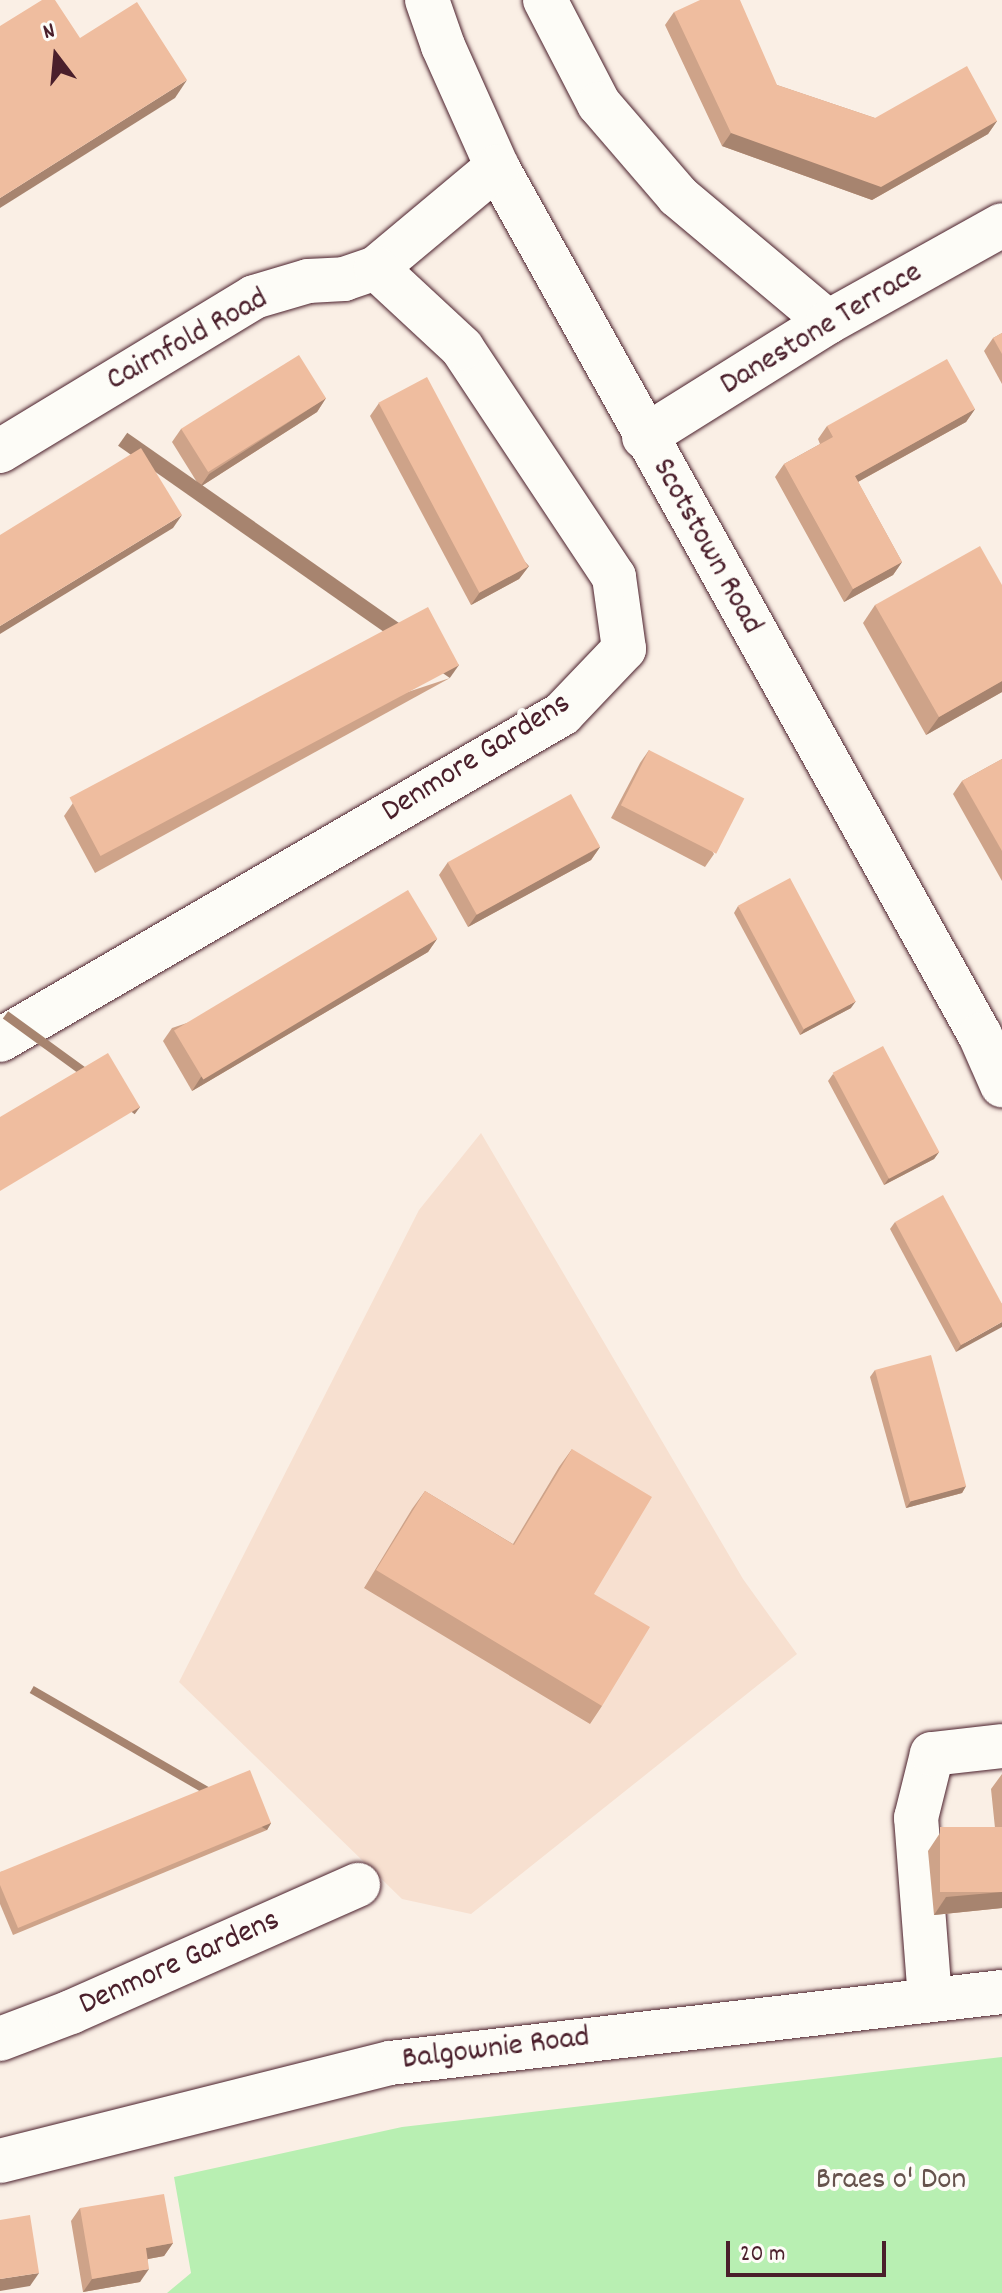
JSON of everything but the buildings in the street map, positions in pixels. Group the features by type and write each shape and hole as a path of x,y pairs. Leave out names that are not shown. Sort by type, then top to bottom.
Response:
{"street":[{"name":"Scotstown Road","path":"427,0 443,46 497,167 644,437 991,1029 1002,1085"},
{"path":"545,0 599,104 678,196 828,322"},
{"name":"Cairnfold Road","path":"0,451 254,297 308,281 344,279 376,268 497,167"},
{"name":"Danestone Terrace","path":"644,437 828,322 1002,225"},
{"name":"Denmore Gardens","path":"0,1040 562,714 624,649 614,577 462,348 376,268"},
{"path":"930,1999 916,1818 932,1754 1002,1746"},
{"name":"Denmore Gardens","path":"0,2039 85,2006 358,1885"},
{"name":"Balgownie Road","path":"0,2161 390,2063 1002,1992"}],"shaded area":[{"path":"481,1133 743,1579 797,1654 471,1914 402,1899 179,1682 419,1210"}],"green space":[{"name":"Braes o' Don","path":"1002,2057 1002,2293 167,2293 191,2273 174,2177 402,2127"}]}
